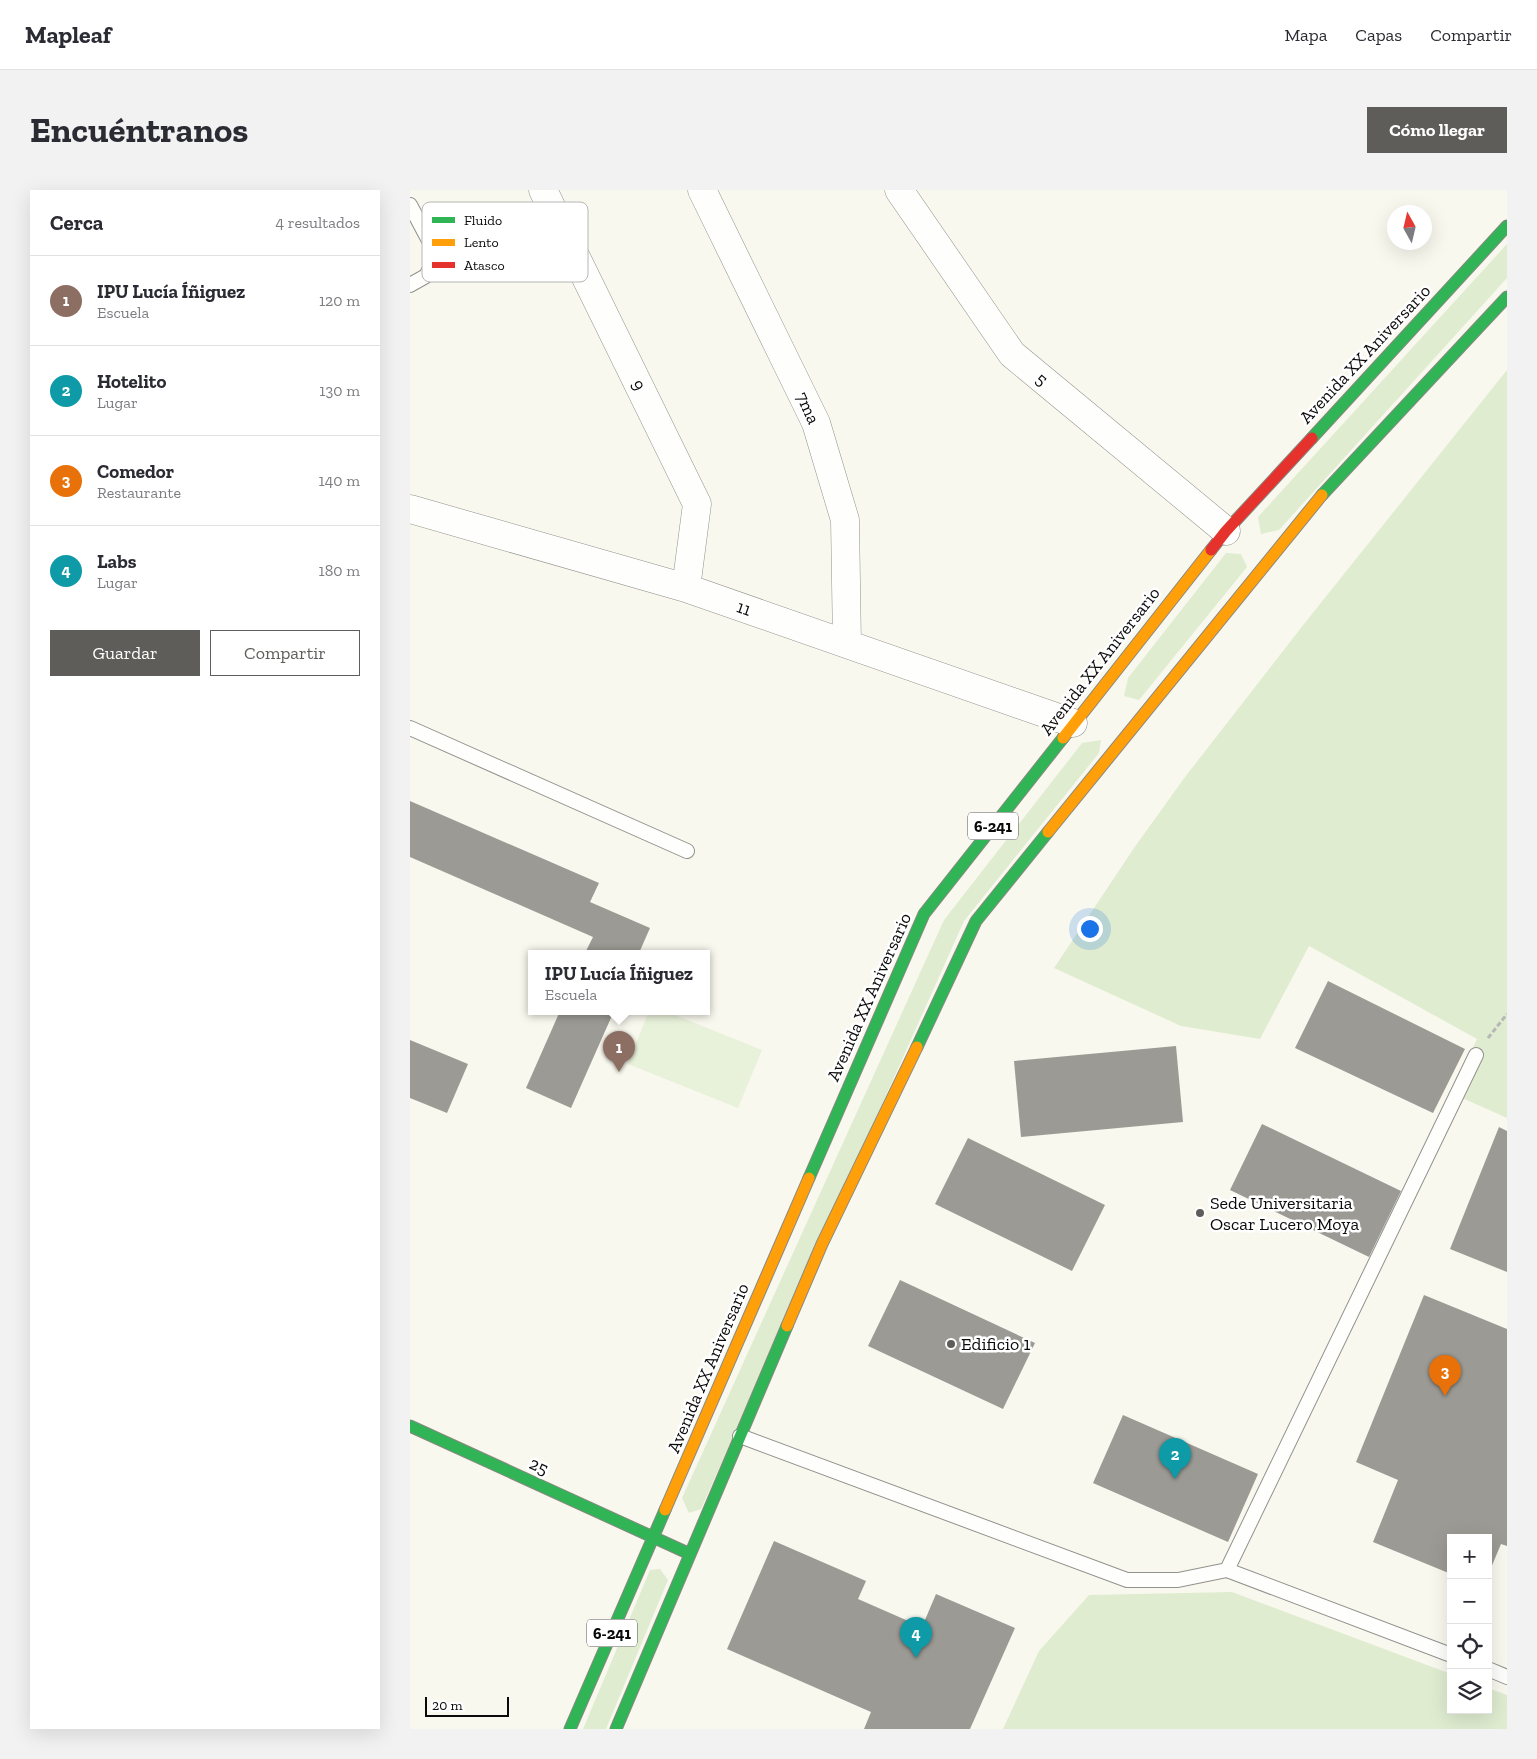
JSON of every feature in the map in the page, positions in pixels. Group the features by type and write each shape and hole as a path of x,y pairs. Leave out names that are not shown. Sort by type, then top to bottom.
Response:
{"main road":[{"name":"Avenida XX Aniversario","path":"570,1729 924,914 1226,531 1507,226"},
{"name":"6-241","path":"616,1729 822,1244 926,1030 976,921 1312,505 1507,298"},
{"name":"25","path":"410,1426 690,1554"}],"street":[{"name":"9","path":"543,190 549,202"},
{"name":"7ma","path":"702,190 816,423 845,520 847,644"},
{"name":"5","path":"899,190 1012,354 1226,531"},
{"name":"9","path":"588,282 697,504 686,588"},
{"name":"11","path":"410,509 686,588 1074,723"}],"lane":[{"path":"410,205 422,228"},
{"path":"410,285 422,278"},
{"path":"410,728 687,851"},
{"path":"1227,1570 1476,1055"},
{"path":"740,1436 1127,1580 1178,1580 1227,1570 1447,1653"},
{"path":"1492,1670 1507,1676"}],"path":[{"path":"1476,1055 1507,1014"}],"green space":[{"path":"1507,244 1507,278 1279,530 1261,534 1258,517"},
{"path":"1507,370 1507,1118 1451,1093 1477,1039 1309,946 1260,1039 1181,1026 1054,968 1134,848 1185,777 1304,624"},
{"path":"1226,553 1241,554 1247,567 1139,700 1124,696 1128,678"},
{"path":"1101,740 1099,753 964,921 701,1509 689,1513 682,1498 944,920 1082,743"},
{"path":"647,1015 675,1015 762,1050 738,1108 628,1064"},
{"path":"660,1569 668,1580 606,1729 583,1729 650,1570"},
{"path":"1232,1592 1447,1673 1447,1714 1492,1714 1492,1689 1507,1695 1507,1729 1003,1729 1039,1651 1089,1595"}],"building":[{"path":"410,801 599,883 590,902 650,928 640,950 586,950 593,937 410,857"},
{"path":"1328,981 1465,1049 1433,1113 1295,1048"},
{"path":"558,1015 612,1015 571,1108 526,1088"},
{"path":"410,1040 468,1064 447,1113 410,1098"},
{"path":"1176,1046 1183,1122 1021,1137 1014,1061"},
{"path":"1262,1124 1401,1191 1369,1257 1230,1190"},
{"path":"1499,1127 1507,1131 1507,1272 1450,1249"},
{"path":"968,1138 1105,1205 1072,1271 935,1204"},
{"name":"Edificio 1","path":"900,1280 1035,1343 1003,1409 868,1346"},
{"path":"1424,1295 1507,1329 1507,1546 1501,1544 1492,1565 1492,1534 1447,1534 1447,1572 1373,1542 1398,1480 1356,1462"},
{"path":"1123,1415 1258,1474 1228,1542 1093,1483"},
{"path":"774,1541 866,1581 858,1599 922,1627 936,1594 1015,1628 970,1729 864,1729 871,1712 727,1649"}],"traffic: fast":[{"path":"1312,438 1507,226"},
{"path":"1322,495 1507,297"},
{"path":"809,1178 924,914 1063,738"},
{"path":"917,1047 976,921 1048,832"},
{"path":"616,1729 787,1326"},
{"path":"410,1426 690,1554"},
{"path":"570,1729 665,1510"}],"traffic: slow":[{"path":"1048,832 1322,495"},
{"path":"1063,738 1211,550"},
{"path":"787,1326 822,1244 917,1047"},
{"path":"665,1510 809,1178"}],"traffic: jam":[{"path":"1211,550 1226,531 1312,438"}],"place":[{"name":"IPU Lucía Íñiguez","path":"619,1072"},
{"name":"Sede Universitaria Oscar Lucero Moya","path":"1200,1213"},
{"name":"Edificio 1","path":"951,1344"},
{"name":"Comedor","path":"1445,1396"},
{"name":"Hotelito","path":"1175,1479"},
{"name":"Labs","path":"916,1658"}]}
